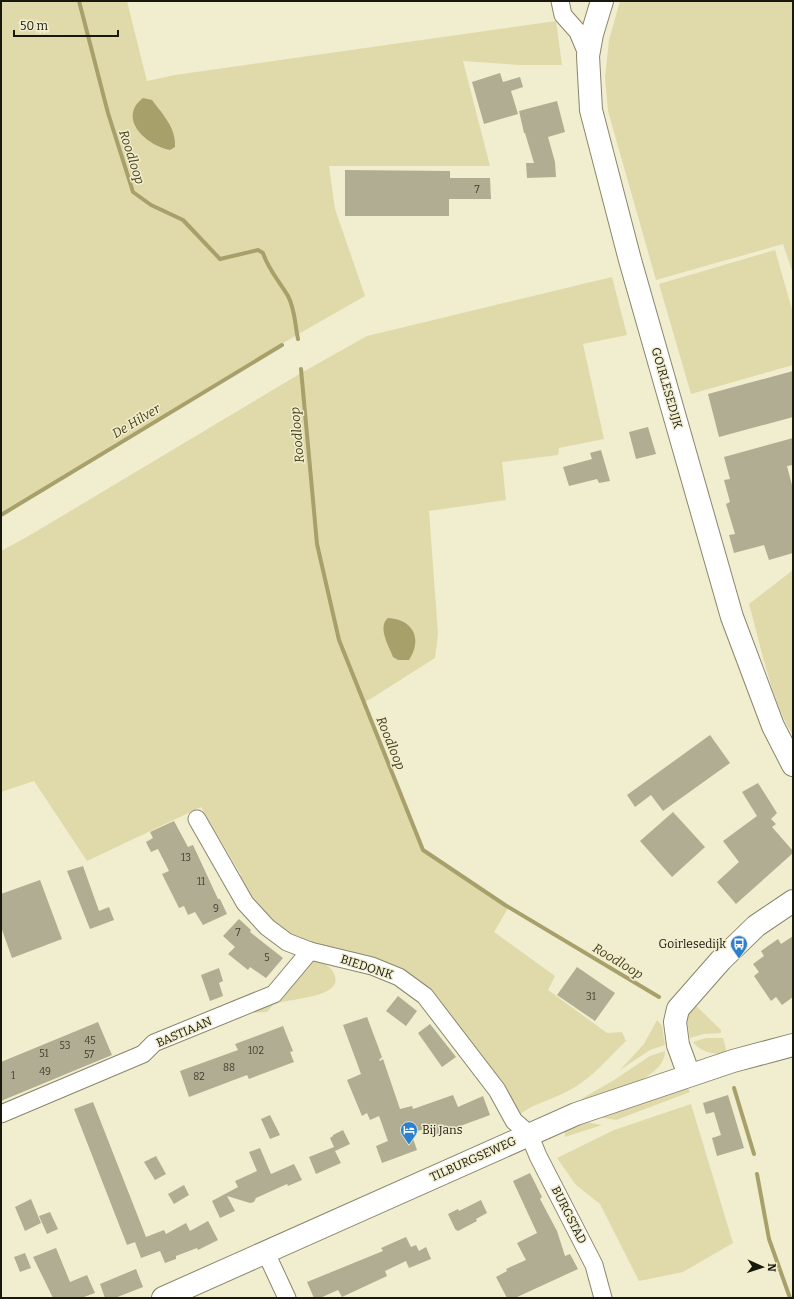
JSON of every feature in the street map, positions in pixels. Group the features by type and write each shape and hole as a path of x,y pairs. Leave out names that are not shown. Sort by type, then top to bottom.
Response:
{"street":[{"path":"560,1 563,15 578,32 588,56"},
{"name":"GOIRLESEDIJK","path":"602,1 592,34 588,56 591,110 632,267 730,609 773,726 793,765"},
{"name":"BIEDONK","path":"196,819 245,903 267,927 287,942 310,951 372,966 412,985 425,996 497,1090 514,1121 529,1134"},
{"path":"689,1075 678,1045 675,1022 678,1009 721,960 756,926 793,901"},
{"name":"BASTIAAN","path":"1,1114 144,1054 154,1043 274,994 310,951"},
{"name":"TILBURGSEWEG","path":"163,1298 576,1114 689,1075 793,1045"},
{"name":"BURGSTAD","path":"529,1134 538,1156 594,1264 603,1298"},
{"path":"266,1253 287,1298"}],"shaded area":[{"path":"1,1 127,1 147,81 175,75 556,21 562,65 519,65 463,61 490,166 329,166 335,209 365,296 295,336 1,515"},
{"path":"620,1 793,1 793,274 783,244 656,280 608,111 605,77 609,40"},
{"path":"143,98 152,100 171,127 175,140 175,147 170,150 153,143 145,137 134,123 133,114 136,106"},
{"path":"775,250 793,313 793,365 691,394 659,284"},
{"path":"612,277 627,335 583,344 604,439 559,448 558,455 502,462 506,500 429,511 438,634 435,658 364,703 423,852 508,908 494,932 555,976 548,990 607,1033 622,1032 626,1041 597,1070 574,1088 530,1108 519,1115 429,991 307,944 279,929 255,907 234,877 241,875 201,807 87,861 34,781 1,792 1,551 301,373 367,336"},
{"path":"793,570 793,736 778,705 772,688 749,604"},
{"path":"388,618 397,619 404,622 413,632 415,645 409,660 398,660 393,657 384,631 385,622"},
{"path":"296,956 319,962 329,967 335,976 335,984 330,989 321,993 273,1005 267,1012 236,1014 269,988"},
{"path":"692,1002 721,1030 721,1033 704,1034 690,1038 686,1015"},
{"path":"657,1020 662,1026 665,1045 650,1050 620,1070 644,1044"},
{"path":"706,1038 723,1038 727,1053 717,1054 704,1051 693,1042"},
{"path":"665,1051 662,1061 655,1070 644,1078 618,1090 581,1102 583,1098 614,1080 650,1056"},
{"path":"684,1088 688,1089 690,1092 616,1120 598,1117"},
{"path":"691,1104 733,1243 683,1272 639,1281 600,1204 576,1185 557,1158 614,1130"},
{"path":"585,1122 602,1125 565,1137 565,1130"}],"building":[{"path":"500,73 503,82 520,77 523,87 511,91 518,114 484,124 472,82"},
{"path":"557,101 565,132 548,137 555,162 556,177 527,178 526,163 534,163 524,133 519,111"},
{"path":"345,170 450,171 450,178 490,178 491,199 449,199 449,216 345,216"},
{"path":"793,371 793,417 719,437 708,394"},
{"path":"648,427 656,454 636,459 629,432"},
{"path":"793,438 793,465 787,466 793,489 793,553 769,560 764,545 734,553 729,535 735,534 726,504 730,502 724,480 730,479 724,457"},
{"path":"601,450 610,481 599,483 597,479 569,486 563,467 592,459 590,453"},
{"path":"710,735 730,763 663,811 651,795 635,807 627,795"},
{"path":"758,783 777,813 771,819 776,824 772,827 793,851 793,853 736,904 717,882 739,862 723,841 757,816 742,792"},
{"path":"673,812 705,847 672,877 640,841"},
{"path":"174,821 188,847 193,845 218,899 220,899 227,914 203,925 195,912 188,915 184,906 179,908 162,874 169,871 158,849 151,852 146,842 153,838 150,832"},
{"path":"83,866 99,911 109,907 114,920 90,929 67,871"},
{"path":"40,880 62,939 12,958 1,927 1,894"},
{"path":"239,919 251,930 250,932 283,958 266,978 250,967 248,970 228,954 235,947 223,936"},
{"path":"793,936 793,997 782,1005 776,997 771,1001 754,976 759,972 753,964 764,956 761,951 778,939 781,944"},
{"path":"577,967 615,993 595,1021 557,995"},
{"path":"219,968 223,981 219,983 223,996 210,1001 201,975"},
{"path":"398,996 417,1011 406,1026 386,1011"},
{"path":"367,1017 382,1057 379,1060 380,1061 383,1059 400,1109 412,1106 413,1109 453,1095 458,1107 483,1096 490,1115 436,1135 434,1126 411,1133 417,1150 382,1163 376,1146 388,1141 379,1116 370,1120 367,1113 362,1116 347,1080 361,1074 343,1025"},
{"path":"98,1022 112,1055 1,1101 1,1062"},
{"path":"430,1024 456,1057 442,1067 418,1033"},
{"path":"283,1026 293,1051 290,1052 294,1062 249,1079 247,1075 189,1097 180,1071 238,1050 235,1044"},
{"path":"728,1095 744,1148 717,1156 712,1138 721,1135 714,1112 706,1114 703,1103"},
{"path":"93,1102 146,1237 164,1230 166,1234 186,1223 190,1231 208,1221 218,1240 198,1250 197,1248 176,1256 176,1259 165,1263 160,1251 141,1258 135,1242 127,1245 74,1109"},
{"path":"270,1115 280,1135 270,1139 261,1119"},
{"path":"343,1130 350,1144 335,1151 341,1163 316,1174 309,1157 334,1147 330,1138"},
{"path":"260,1148 271,1174 294,1164 302,1180 288,1186 287,1184 256,1198 254,1202 250,1203 227,1196 235,1211 220,1218 212,1201 238,1187 235,1181 257,1171 249,1152"},
{"path":"156,1156 166,1174 155,1180 144,1162"},
{"path":"530,1173 542,1197 540,1199 557,1231 565,1256 570,1254 578,1269 515,1298 507,1298 496,1277 507,1271 506,1269 526,1260 517,1243 537,1233 513,1181"},
{"path":"184,1185 189,1195 174,1204 168,1194"},
{"path":"31,1199 41,1223 25,1231 15,1207"},
{"path":"481,1200 487,1213 476,1219 477,1221 458,1231 455,1229 448,1214 458,1209 459,1211"},
{"path":"50,1212 58,1229 47,1234 39,1216"},
{"path":"406,1237 411,1247 416,1245 419,1251 426,1247 431,1259 409,1268 406,1261 385,1271 387,1276 342,1297 338,1290 320,1298 314,1298 307,1282 383,1251 381,1248"},
{"path":"56,1248 70,1282 87,1275 95,1293 81,1298 53,1298 33,1257"},
{"path":"25,1253 31,1268 20,1272 14,1257"},
{"path":"136,1269 143,1287 115,1298 105,1298 100,1284"}],"waterway":[{"name":"Roodloop","path":"79,1 108,113 133,192 151,205 183,220 220,259 258,250 263,253 271,270 288,296 293,312 298,339"},
{"name":"De Hilver","path":"1,515 282,345"},
{"name":"Roodloop","path":"301,369 317,544 339,640 423,850 505,905 659,997"},
{"name":"Roodloop","path":"734,1088 754,1154"},
{"name":"Roodloop","path":"757,1174 769,1239 790,1298"}],"place":[{"name":"Goirlesedijk","path":"739,959"},
{"name":"Bij Jans","path":"409,1145"}]}
